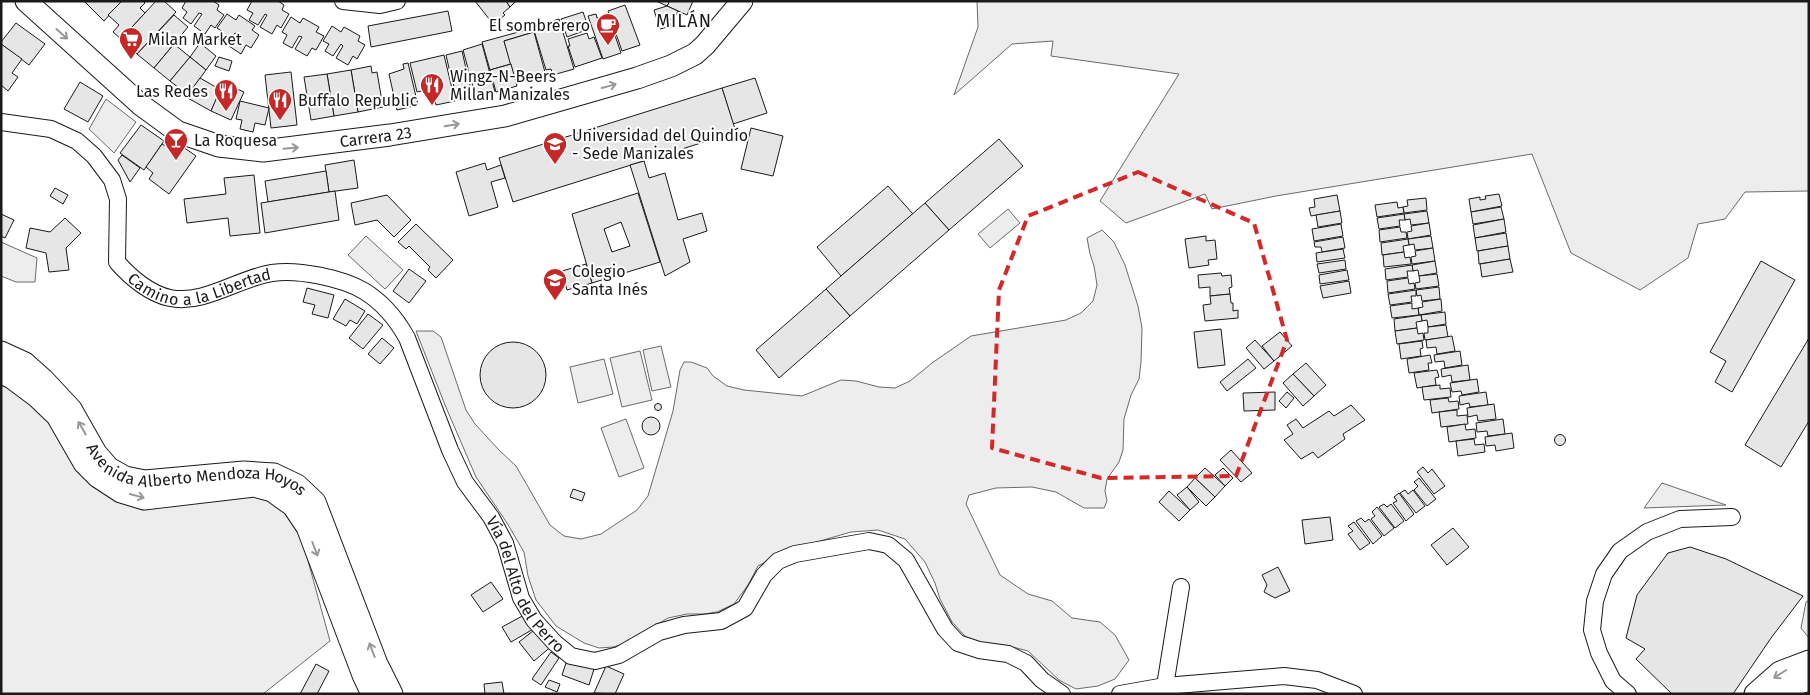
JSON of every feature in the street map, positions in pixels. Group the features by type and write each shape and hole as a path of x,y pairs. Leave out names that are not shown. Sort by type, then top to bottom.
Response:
{"main road":[{"name":"Carrera 23","path":"26,1 141,105 178,132 219,146 263,151 390,135 505,116 637,78 671,66 695,54 705,46 742,1"},
{"name":"Avenida Alberto Mendoza Hoyos","path":"1,352 24,363 43,379 71,409 96,454 109,468 125,477 145,481 244,472 274,474 297,485 315,502 318,508 377,664 392,694"},
{"name":"Avenida Alberto Mendoza Hoyos","path":"1,373 12,378 36,396 58,416 84,463 98,477 121,492 144,499 254,486 272,491 293,506 307,527 372,694"},
{"path":"1755,694 1780,672 1809,661"},
{"path":"1780,694 1790,686 1809,680"}],"street":[{"path":"342,1 380,5 397,1"},
{"name":"Camino a la Libertad","path":"1,122 51,129 77,141 94,156 112,180 118,199 117,262 127,273 149,289 169,298 191,299 272,273 297,272 330,278 364,291 398,322"},
{"name":"Vía del Alto del Perro","path":"398,322 407,338 450,450 465,482 491,517 505,542 521,598 534,620 570,656 595,661 619,655 659,632 684,625 721,621 745,608 764,575 778,561 795,554 869,542 888,545 906,560 945,629 958,643 979,650 1008,654 1026,663 1042,680 1062,694"},
{"path":"1628,694 1613,680 1599,653 1592,630 1595,601 1604,574 1620,551 1647,532 1680,519 1732,517"},
{"path":"1164,690 1181,587"},
{"path":"1120,694 1284,676 1317,680 1354,694"}],"highlighted area":[{"path":"1138,172 1254,223 1287,340 1236,476 1101,478 992,448 999,290 1028,216"}],"shaded area":[{"path":"977,1 1809,1 1809,191 1745,192 1725,219 1698,224 1688,258 1640,290 1571,253 1532,154 1276,196 1212,209 1205,194 1126,223 1100,201 1179,74 1051,56 1053,41 1012,44 954,95 978,27"},
{"path":"106,99 136,122 114,153 89,129"},
{"path":"1008,209 1020,223 990,248 978,234"},
{"path":"1102,230 1114,242 1125,265 1138,306 1142,328 1139,379 1131,395 1124,419 1123,450 1119,462 1107,479 1105,491 1107,501 1104,508 1084,508 1056,492 1032,487 996,488 969,495 966,504 1000,575 1028,594 1052,601 1072,618 1100,622 1115,635 1129,660 1115,679 1098,686 1076,689 1059,680 1028,651 1009,646 983,644 966,637 952,622 940,599 925,562 905,539 878,530 851,532 789,550 758,566 748,585 734,604 717,612 687,614 668,618 624,644 613,647 599,648 584,643 556,626 536,600 528,576 524,552 476,477 416,331 433,331 441,337 466,410 475,424 516,466 550,525 564,536 581,539 601,534 637,510 648,496 673,411 680,370 684,362 691,362 707,368 713,376 727,386 744,390 802,396 841,380 895,388 910,381 971,336 1066,320 1081,313 1093,301 1097,285 1087,238"},
{"path":"366,236 403,270 385,289 348,255"},
{"path":"1,242 37,258 35,282 16,282 1,276"},
{"path":"661,346 671,387 652,391 643,350"},
{"path":"640,351 652,400 622,407 610,358"},
{"path":"604,359 613,394 578,403 570,367"},
{"path":"1,374 12,378 84,463 230,488 293,506 330,641 263,694 1,694"},
{"path":"626,419 644,468 619,477 601,428"},
{"path":"1662,483 1726,505 1644,508"},
{"path":"1809,600 1809,638 1801,628 1806,602"}],"building":[{"path":"84,1 122,1 104,21"},
{"path":"122,1 143,1 145,3 140,8 145,13 121,39 113,32 119,25 108,15"},
{"path":"156,1 164,1 176,12 137,54 121,39"},
{"path":"186,1 213,1 219,5 217,10 224,15 215,28 211,25 205,34 194,26 202,14 199,13 191,24 183,18 187,12 182,8"},
{"path":"252,1 278,1 284,5 282,10 289,14 281,28 277,25 272,34 260,27 267,15 265,14 258,25 249,20 253,13 247,10"},
{"path":"475,1 506,1 510,7 503,13 505,15 493,24"},
{"path":"506,1 516,1 510,7"},
{"path":"656,1 670,1 667,6"},
{"path":"670,1 693,1 687,15 667,6"},
{"path":"625,5 640,45 622,51 608,11"},
{"path":"667,6 678,11 674,19 669,20 671,26 660,29 654,10"},
{"path":"448,11 452,31 371,47 368,26"},
{"path":"583,12 589,29 567,37 561,19"},
{"path":"227,14 236,20 239,15 255,26 252,30 259,35 251,48 246,45 241,54 229,46 237,34 235,33 227,44 218,39 223,32 217,28"},
{"path":"596,14 597,18 608,15 621,53 603,59 588,16"},
{"path":"174,15 188,27 154,68 137,54"},
{"path":"291,17 300,23 303,18 319,27 316,32 324,36 316,50 312,48 307,56 295,49 302,37 299,36 292,48 283,43 287,35 282,32"},
{"path":"559,19 574,69 553,75 551,69 546,70 533,27"},
{"path":"16,23 45,44 29,65 1,44"},
{"path":"332,26 341,32 344,27 360,36 358,41 365,45 357,59 353,56 348,65 336,58 343,46 341,44 333,56 325,51 329,44 323,41"},
{"path":"533,28 534,32 504,41 511,64 490,70 482,42"},
{"path":"534,32 546,76 516,84 504,41"},
{"path":"587,33 589,39 594,37 602,58 575,67 568,46 570,46 568,39"},
{"path":"200,43 216,56 206,70 190,57"},
{"path":"1,44 22,59 12,73 18,77 8,91 1,85"},
{"path":"174,44 190,57 170,81 154,68"},
{"path":"482,44 495,92 476,98 463,50"},
{"path":"462,51 467,73 451,77 446,55"},
{"path":"444,55 455,101 436,105 432,89 417,92 410,63"},
{"path":"190,57 206,70 188,95 170,81"},
{"path":"219,57 232,61 229,71 215,66"},
{"path":"408,63 418,105 397,110 389,74 404,69 403,64"},
{"path":"511,64 517,86 496,92 490,70"},
{"path":"371,66 372,73 377,72 383,107 358,112 351,70"},
{"path":"351,70 358,112 334,116 327,74"},
{"path":"291,72 297,125 271,128 265,75"},
{"path":"327,74 334,116 311,120 304,77"},
{"path":"467,74 473,96 457,100 452,78"},
{"path":"200,78 221,90 211,111 186,97"},
{"path":"755,78 767,113 733,124 722,88"},
{"path":"80,82 103,96 88,122 64,109"},
{"path":"223,83 244,92 231,120 211,111"},
{"path":"722,88 736,132 513,202 499,158"},
{"path":"240,101 269,108 265,125 255,123 253,132 240,129 242,120 236,119"},
{"path":"141,125 164,141 144,170 120,153"},
{"path":"751,128 783,136 773,176 741,169"},
{"path":"999,139 1023,166 949,230 925,203"},
{"path":"176,142 196,156 169,194 149,179 153,173 146,167 162,144 171,149"},
{"path":"122,155 140,168 130,182 118,160"},
{"path":"354,160 358,188 329,192 325,165"},
{"path":"644,161 649,178 665,173 678,220 702,213 707,231 683,239 690,262 665,276 630,165"},
{"path":"485,163 487,170 501,165 505,178 491,182 498,207 469,216 456,172"},
{"path":"326,171 329,192 268,202 265,181"},
{"path":"254,175 260,233 230,236 228,218 187,223 184,199 226,194 224,178"},
{"path":"888,186 913,214 841,276 817,247"},
{"path":"55,188 68,195 63,204 50,196"},
{"path":"335,191 339,220 265,233 261,203"},
{"path":"638,193 660,262 592,283 572,214","holes":["621,222 630,246 612,252 604,229"]},
{"path":"1499,194 1502,206 1471,212 1469,199 1480,197 1480,200 1486,199 1485,196"},
{"path":"387,195 411,220 394,237 377,220 355,225 351,203"},
{"path":"1337,195 1340,211 1311,216 1309,208 1315,207 1314,199"},
{"path":"1426,198 1427,210 1404,213 1403,207 1408,206 1407,200"},
{"path":"1397,202 1398,208 1403,207 1404,213 1377,217 1375,205"},
{"path":"925,203 949,230 850,316 826,289"},
{"path":"1501,207 1504,219 1473,224 1471,212"},
{"path":"1340,211 1342,223 1318,227 1316,215"},
{"path":"1427,211 1429,223 1411,225 1410,219 1405,220 1404,214"},
{"path":"1,214 14,220 5,238 1,236"},
{"path":"1404,214 1405,220 1399,220 1400,226 1379,229 1377,218"},
{"path":"65,218 81,233 66,248 69,270 49,272 46,253 26,248 30,228 50,232"},
{"path":"1504,219 1506,232 1475,238 1473,225"},
{"path":"1429,223 1431,235 1408,239 1407,232 1412,231 1411,226"},
{"path":"416,224 453,260 436,278 428,270 430,267 409,246 406,249 398,242"},
{"path":"1341,224 1343,236 1314,241 1312,229"},
{"path":"1400,227 1401,232 1406,232 1407,238 1380,242 1379,230"},
{"path":"1506,233 1508,246 1477,251 1475,238"},
{"path":"1206,236 1206,241 1215,240 1217,259 1208,260 1209,265 1189,268 1185,239"},
{"path":"1431,236 1433,248 1415,250 1414,244 1409,245 1408,239"},
{"path":"1343,237 1345,248 1322,252 1321,247 1315,247 1314,242"},
{"path":"1408,239 1409,245 1403,246 1404,252 1382,255 1381,243"},
{"path":"1508,246 1510,259 1479,264 1478,251"},
{"path":"1433,248 1435,261 1412,264 1411,257 1416,256 1415,251"},
{"path":"1343,249 1345,258 1317,262 1316,253"},
{"path":"1404,252 1405,258 1410,257 1411,264 1384,267 1383,255"},
{"path":"1510,259 1513,272 1482,277 1480,264"},
{"path":"1345,260 1346,269 1319,273 1317,264"},
{"path":"1435,261 1437,273 1419,276 1418,270 1413,271 1412,265"},
{"path":"1761,261 1795,280 1732,392 1715,382 1726,361 1710,352"},
{"path":"586,264 592,283 567,290 562,271"},
{"path":"1412,265 1413,271 1407,271 1408,277 1386,280 1385,269"},
{"path":"409,269 426,281 409,303 393,291"},
{"path":"1347,270 1349,280 1320,284 1319,275"},
{"path":"1221,273 1222,276 1231,275 1232,287 1229,288 1230,294 1210,296 1210,287 1199,288 1198,275"},
{"path":"1437,274 1439,286 1416,289 1415,283 1420,282 1419,276"},
{"path":"1408,278 1409,284 1414,283 1415,289 1388,293 1387,281"},
{"path":"1349,281 1351,293 1323,298 1320,286"},
{"path":"1439,287 1440,299 1422,301 1421,295 1417,296 1416,290"},
{"path":"307,288 334,295 328,318 312,314 315,305 303,302"},
{"path":"826,289 850,316 779,378 756,350"},
{"path":"1416,290 1416,296 1411,296 1412,302 1390,305 1388,294"},
{"path":"1230,294 1233,311 1238,310 1238,318 1205,321 1203,305 1211,304 1210,296"},
{"path":"345,299 365,311 357,324 350,320 346,326 333,319"},
{"path":"1441,299 1442,311 1419,315 1418,308 1423,307 1422,302"},
{"path":"1412,303 1412,309 1418,308 1419,315 1392,318 1390,306"},
{"path":"1445,312 1446,324 1428,327 1427,320 1422,321 1421,315"},
{"path":"368,314 383,325 363,349 349,338"},
{"path":"1421,315 1422,321 1416,322 1417,328 1395,331 1394,319"},
{"path":"1446,325 1448,337 1425,340 1424,333 1428,333 1428,327"},
{"path":"1417,328 1418,334 1423,333 1424,340 1397,344 1395,331"},
{"path":"1221,329 1225,365 1198,368 1194,332"},
{"path":"1280,332 1292,346 1274,361 1262,346"},
{"path":"1452,336 1455,351 1437,354 1436,347 1427,348 1426,340"},
{"path":"382,338 394,348 380,364 368,354"},
{"path":"1809,338 1809,421 1781,467 1745,445"},
{"path":"1255,340 1274,361 1264,369 1246,348"},
{"path":"1422,341 1421,356 1401,359 1399,344"},
{"path":"513,342 526,345 536,352 543,362 546,375 543,388 536,398 526,405 513,408 500,405 490,398 483,388 480,375 483,362 490,352 500,345"},
{"path":"1460,351 1462,365 1445,368 1444,361 1435,362 1434,355"},
{"path":"1430,355 1432,363 1428,363 1429,370 1409,373 1407,359"},
{"path":"1248,359 1256,368 1227,391 1220,382"},
{"path":"1306,363 1326,385 1314,396 1293,374"},
{"path":"1468,365 1470,380 1452,382 1451,375 1442,377 1441,369"},
{"path":"1437,370 1439,377 1435,378 1436,385 1417,388 1414,373"},
{"path":"1293,374 1314,396 1303,406 1283,383"},
{"path":"1477,379 1479,392 1462,395 1461,391 1452,392 1450,383"},
{"path":"1440,385 1440,389 1450,388 1451,397 1424,400 1422,387"},
{"path":"1275,392 1275,410 1244,411 1243,393"},
{"path":"1287,392 1294,398 1286,408 1279,401"},
{"path":"1486,392 1488,405 1470,407 1469,403 1460,405 1459,396"},
{"path":"1448,398 1449,402 1458,401 1459,409 1432,413 1430,400"},
{"path":"658,404 661,407 658,410 655,407"},
{"path":"1494,404 1496,419 1478,421 1477,415 1468,417 1467,408"},
{"path":"1351,405 1365,420 1343,434 1345,439 1318,458 1313,452 1301,459 1284,440 1293,434 1287,425 1296,419 1303,428 1329,411 1334,416"},
{"path":"1457,410 1457,416 1467,415 1468,424 1441,427 1439,412"},
{"path":"651,417 657,420 660,426 657,432 651,435 645,432 642,426 645,420"},
{"path":"1503,419 1505,434 1488,436 1487,431 1477,432 1476,423"},
{"path":"1465,424 1466,430 1475,429 1476,438 1449,442 1447,427"},
{"path":"1512,433 1514,448 1496,451 1495,445 1486,446 1485,437"},
{"path":"1560,434 1566,440 1560,446 1554,440"},
{"path":"1474,439 1475,445 1484,444 1485,452 1458,456 1456,441"},
{"path":"1231,450 1252,473 1241,482 1220,460"},
{"path":"1423,467 1428,473 1432,469 1445,486 1434,494 1417,472"},
{"path":"1205,468 1225,486 1215,497 1195,478"},
{"path":"1223,468 1233,478 1225,486 1215,475"},
{"path":"1195,478 1215,497 1206,506 1187,487"},
{"path":"1419,478 1436,499 1427,506 1414,490 1418,486 1414,482"},
{"path":"1187,487 1199,502 1190,510 1177,495"},
{"path":"573,489 585,493 582,501 570,497"},
{"path":"1405,490 1408,494 1413,490 1425,506 1416,513 1400,493"},
{"path":"1169,491 1190,510 1179,521 1159,502"},
{"path":"1399,493 1414,514 1406,521 1393,503 1397,501 1394,497"},
{"path":"1384,504 1387,507 1391,504 1404,521 1395,528 1379,507"},
{"path":"1377,507 1394,528 1384,536 1371,519 1375,516 1372,512"},
{"path":"1330,517 1333,540 1305,544 1302,520"},
{"path":"1361,518 1365,522 1369,519 1382,536 1373,544 1356,521"},
{"path":"1354,522 1370,543 1360,550 1348,534 1353,531 1348,526"},
{"path":"1453,528 1469,547 1447,565 1431,545"},
{"path":"1690,547 1726,559 1803,596 1771,638 1733,694 1672,694 1636,659 1645,649 1626,638 1637,595 1668,553"},
{"path":"1278,567 1290,591 1275,598 1264,592 1267,585 1262,575"},
{"path":"491,582 503,599 483,612 471,595"},
{"path":"526,614 535,628 511,642 502,627"},
{"path":"538,627 553,645 534,661 519,642"},
{"path":"551,652 559,658 541,685 532,679"},
{"path":"567,660 594,669 589,685 562,675"},
{"path":"316,664 329,671 317,694 300,694"},
{"path":"606,666 624,674 615,694 594,693"},
{"path":"549,680 560,684 557,692 545,687"},
{"path":"502,682 504,694 485,694 484,684"}],"place":[{"name":"El sombrerero","path":"608,46"},
{"name":"Milan Market","path":"131,60"},
{"name":"Wingz-N-Beers Millan Manizales","path":"432,106"},
{"name":"Las Redes","path":"226,112"},
{"name":"Buffalo Republic","path":"280,121"},
{"name":"La Roquesa","path":"176,161"},
{"name":"Universidad del Quindío - Sede Manizales","path":"555,165"},
{"name":"Colegio Santa Inés","path":"555,301"}],"district":[{"name":"MILÁN","path":"684,21"}]}
